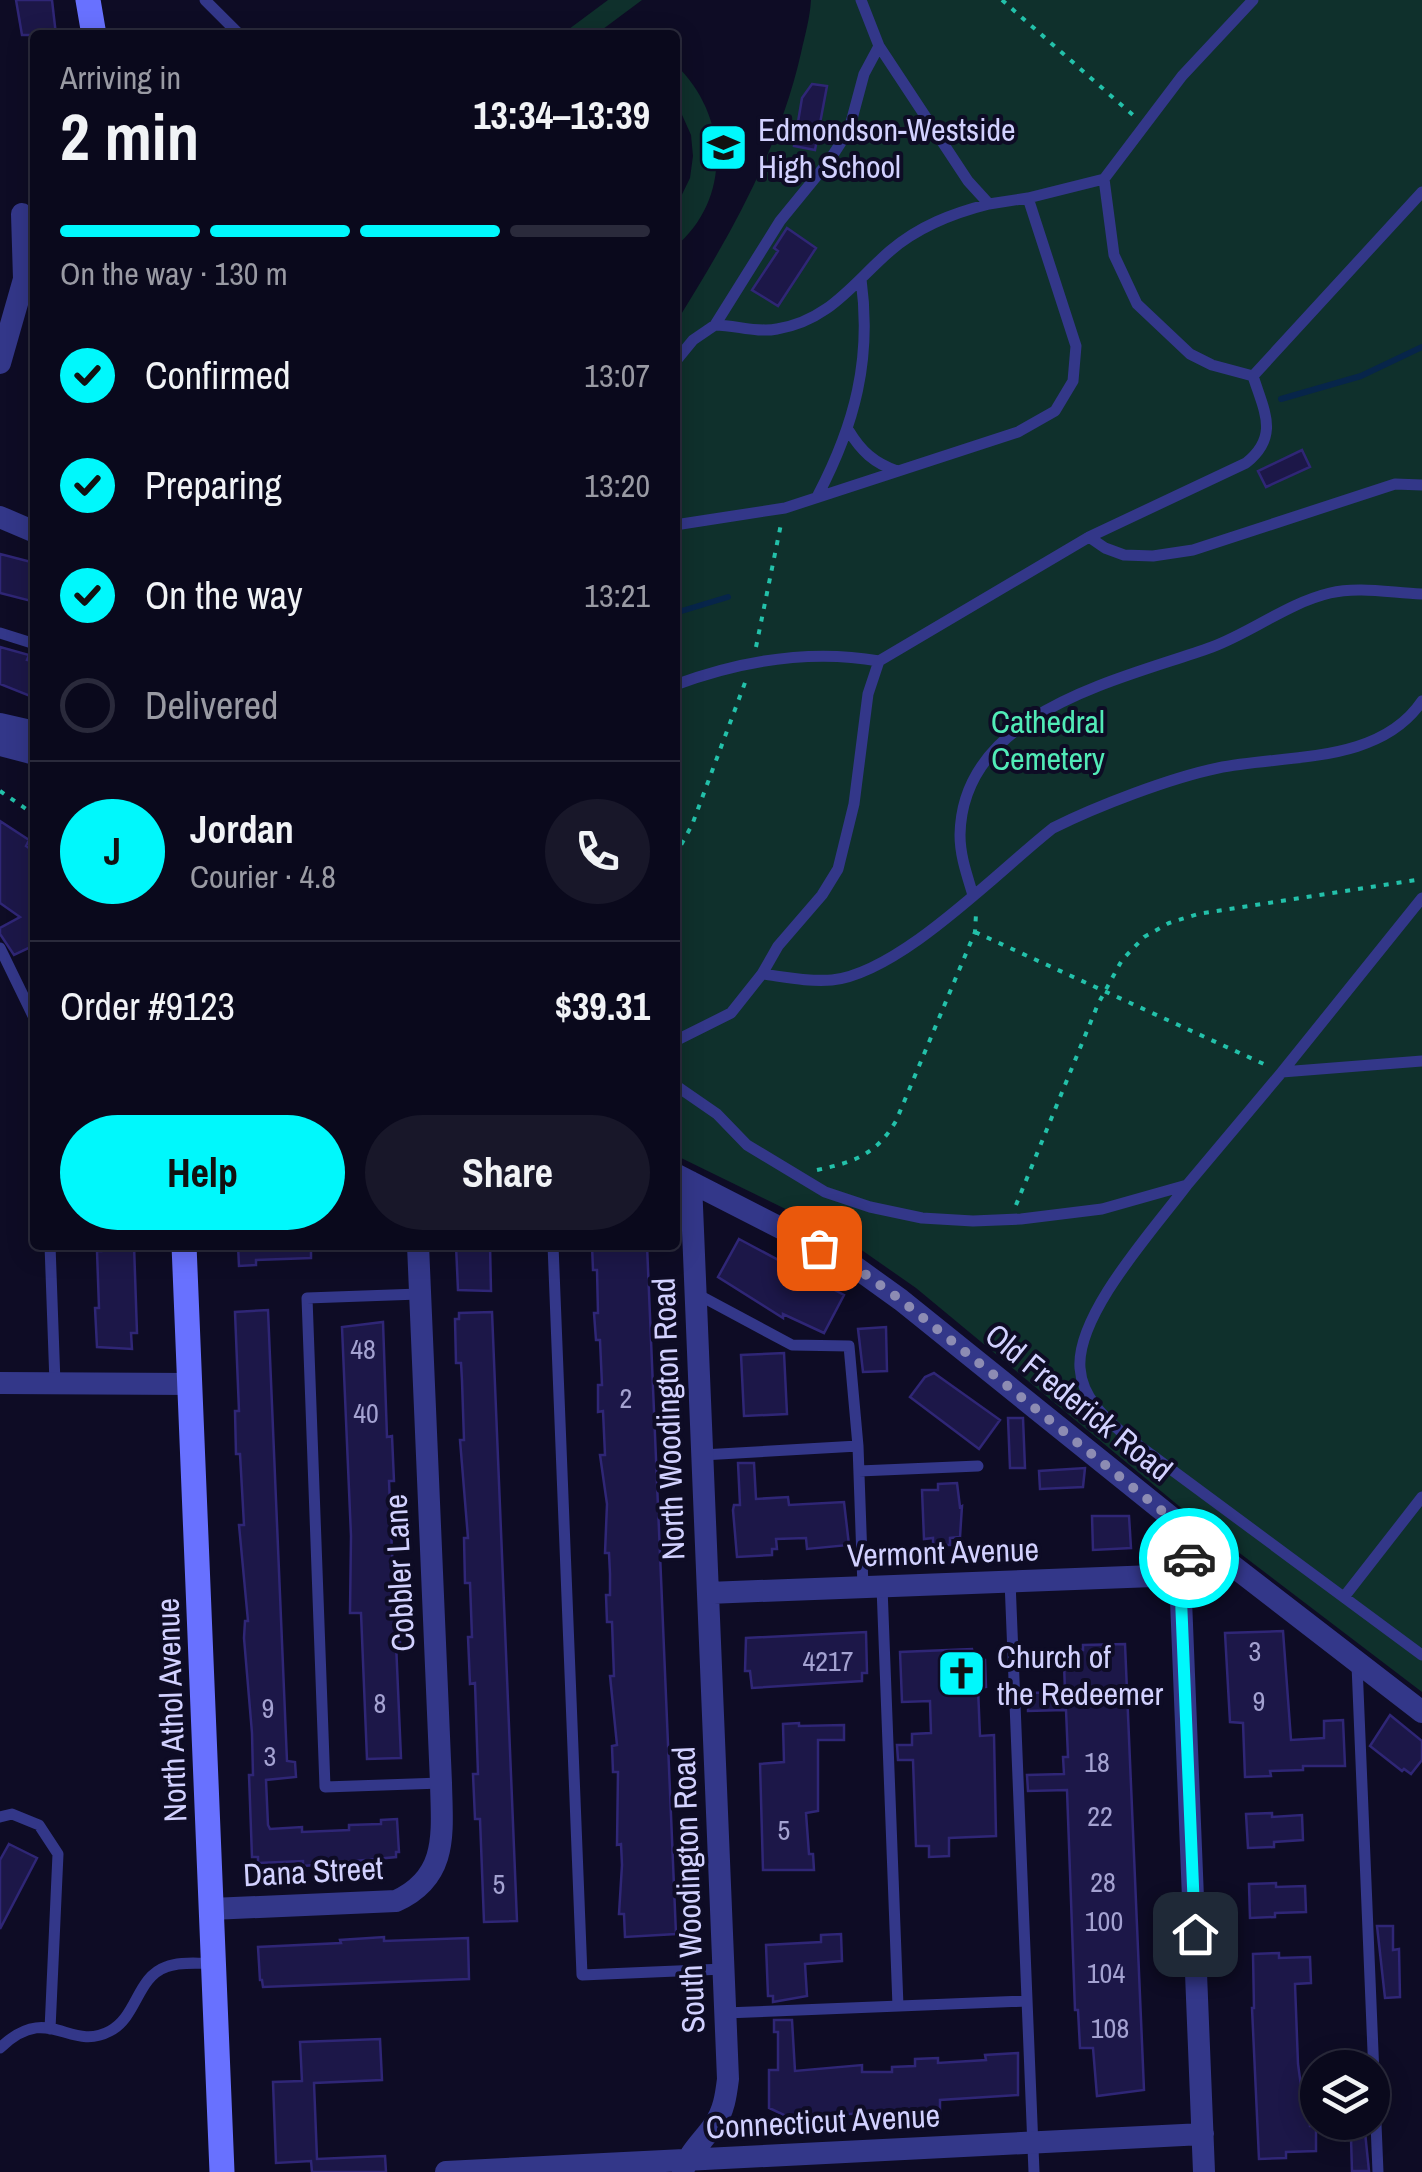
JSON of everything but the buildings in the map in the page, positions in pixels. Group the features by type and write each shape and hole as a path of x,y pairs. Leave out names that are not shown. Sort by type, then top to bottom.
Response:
{"street":[{"path":"88,0 93,30"},
{"path":"3,348 24,279 19,214"},
{"path":"0,518 30,530"},
{"path":"0,724 30,731"},
{"path":"0,745 30,753"},
{"name":"North Woodington Road","path":"683,1178 696,1293 708,1594"},
{"name":"Old Frederick Road","path":"683,1178 851,1264 901,1300 1198,1540 1422,1712"},
{"name":"North Athol Avenue","path":"184,1250 222,2172"},
{"name":"Cobbler Lane","path":"417,1892 438,1858 442,1838 418,1250"},
{"path":"0,1383 191,1384"},
{"path":"1198,1540 1180,1575 1204,2172"},
{"name":"Vermont Avenue","path":"708,1594 1180,1575"},
{"name":"South Woodington Road","path":"685,2166 717,2121 728,2079 708,1594"},
{"name":"Dana Street","path":"212,1909 376,1904 417,1892"},
{"name":"Connecticut Avenue","path":"446,2172 685,2166 1203,2134"}],"lane":[{"path":"205,0 235,30"},
{"path":"861,0 879,46 968,182 988,204"},
{"path":"715,324 754,331 797,325 820,316 842,300 917,231 963,210 1104,179 1143,124 1253,0"},
{"path":"680,356 715,324 780,222 829,162 849,130 864,74 879,46"},
{"path":"1104,179 1114,255 1138,304 1190,354 1212,365 1253,376"},
{"path":"1253,376 1422,192"},
{"path":"680,525 785,508 1040,422 1055,412 1073,381 1076,346 1028,198"},
{"path":"818,495 849,431 865,340 861,279"},
{"path":"680,1038 731,1012 838,869 854,804 868,694 880,661 1089,538 1260,453 1267,438 1266,419 1253,376"},
{"path":"849,431 859,448 878,464 897,470"},
{"path":"1089,538 1124,554 1152,556 1193,550 1395,484 1422,484"},
{"path":"973,895 962,860 961,815 980,769 1029,720 1066,697 1214,646 1300,603 1331,592 1422,593 1422,602"},
{"path":"0,633 30,642"},
{"path":"680,683 753,660 855,656 880,661"},
{"path":"762,974 834,980 861,973 893,958 1053,828 1079,815 1216,768 1338,750 1377,740 1397,728 1422,701"},
{"path":"1422,898 1187,1186 1093,1315 1082,1343 1080,1368 1084,1388 1098,1410 1126,1436 1422,1655"},
{"path":"0,948 30,1010"},
{"path":"1282,1072 1422,1061"},
{"path":"680,1088 717,1114 747,1145 790,1174 825,1192 922,1218 1012,1220 1102,1209 1187,1186"},
{"path":"50,1250 55,1383"},
{"path":"553,1250 582,1975 724,1970"},
{"path":"696,1293 792,1345 849,1346 872,1587 898,2006"},
{"path":"419,1294 306,1298 325,1787 441,1783"},
{"path":"702,1455 858,1446"},
{"path":"859,1471 978,1466"},
{"path":"1344,1597 1422,1498"},
{"path":"1010,1582 1034,2172"},
{"path":"1357,1660 1378,2172"},
{"path":"0,1817 12,1814 40,1825 58,1854 50,2029"},
{"path":"0,2048 25,2028 95,2037 121,2023 144,1986 162,1968 214,1963"},
{"path":"725,2013 1027,2001"}],"path":[{"path":"1002,0 1143,124"},
{"path":"680,847 692,825 753,660 785,508"},
{"path":"0,791 30,812"},
{"path":"1012,1220 1105,991 1122,960 1144,937 1169,923 1198,914 1422,879"},
{"path":"790,1174 864,1156 884,1141 896,1121 974,932 973,895"},
{"path":"974,932 1282,1072"}],"green space":[{"path":"608,0 642,0 602,30 568,30"},
{"name":"Cathedral Cemetery","path":"811,0 1422,0 1422,1692 1191,1516 916,1288 863,1251 808,1220 680,1157 680,316 732,227 765,159 791,89"},
{"path":"680,70 706,107 717,156 707,205 680,242 680,199 690,178 691,135 680,110"}],"waterway":[{"path":"1281,399 1361,376 1422,347"},
{"path":"680,611 728,597"}],"way so far":[{"path":"819,1248 851,1264 901,1300 1198,1540 1189,1558"}],"place":[{"name":"Edmondson-Westside High School","path":"723,147"},
{"name":"Church of the Redeemer","path":"962,1674"}],"route":[{"path":"1189,1558 1180,1575 1195,1934"}]}
